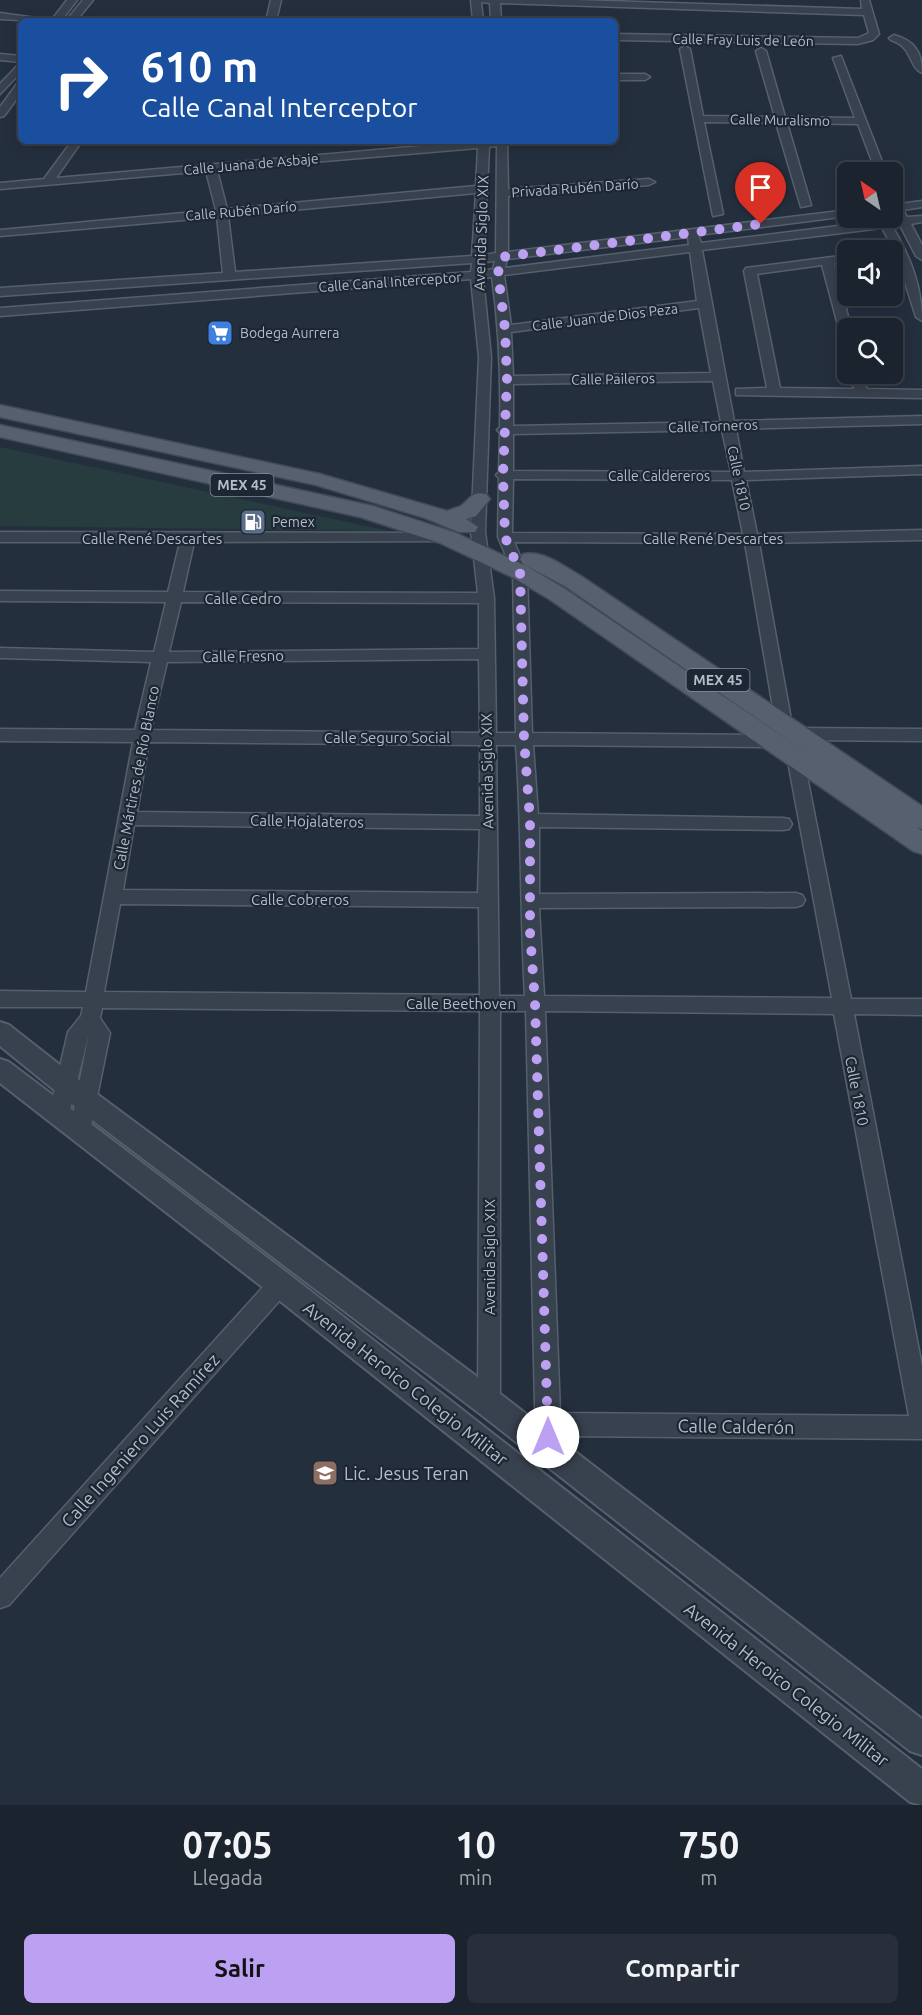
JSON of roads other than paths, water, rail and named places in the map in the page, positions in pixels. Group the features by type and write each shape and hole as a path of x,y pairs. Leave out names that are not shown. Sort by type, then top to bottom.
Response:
{"main road":[{"name":"MEX 45","path":"0,411 320,480 447,528 479,543 520,572 787,739 922,819"},
{"name":"MEX 45","path":"0,431 224,482 447,528"},
{"path":"447,528 479,499"},
{"name":"MEX 45","path":"479,543 507,543 573,581 787,739 922,844"}],"street":[{"path":"58,18 72,0"},
{"path":"73,18 88,0"},
{"path":"272,18 276,0"},
{"path":"476,0 478,18"},
{"path":"484,0 868,12 865,0"},
{"path":"495,0 496,18"},
{"name":"Calle Fray Luis de León","path":"618,37 788,42 870,38 874,34 868,12"},
{"path":"0,16 18,18"},
{"path":"894,38 919,48 922,70"},
{"path":"685,49 717,214"},
{"path":"761,51 805,205"},
{"path":"0,57 18,59"},
{"path":"838,58 877,162"},
{"path":"0,91 18,69"},
{"path":"618,77 645,77"},
{"path":"0,114 5,99 18,88"},
{"name":"Calle Muralismo","path":"699,119 861,121"},
{"path":"48,181 75,144"},
{"name":"Calle Juana de Asbaje","path":"0,186 211,168 377,147 457,144"},
{"name":"Avenida Siglo XIX","path":"484,144 477,275 485,357 479,543 486,598 486,738 489,823 489,1403"},
{"name":"Avenida Siglo XIX","path":"502,144 500,193 502,257 498,273 505,329 507,380 503,475 507,543 520,572 524,739 530,820 530,932 535,1003 548,1436"},
{"path":"211,168 222,213 229,276"},
{"name":"Privada Rubén Darío","path":"500,193 649,183"},
{"name":"Calle Rubén Darío","path":"0,233 482,189"},
{"path":"903,205 922,204"},
{"name":"Calle Canal Interceptor","path":"0,292 502,257 837,214"},
{"name":"Calle Canal Interceptor","path":"903,222 922,219"},
{"path":"903,222 921,250"},
{"name":"Calle Canal Interceptor","path":"0,312 498,273 696,249 837,228"},
{"name":"Calle 1810","path":"693,232 704,304 752,539 787,739 922,1427"},
{"path":"903,251 921,250"},
{"path":"774,392 750,271 837,259"},
{"path":"827,260 842,318"},
{"path":"903,267 922,317"},
{"name":"Calle Juan de Dios Peza","path":"505,329 704,304"},
{"name":"Calle Paileros","path":"507,380 718,377"},
{"path":"858,384 861,394"},
{"path":"741,393 922,394"},
{"name":"Calle Torneros","path":"504,430 710,428 727,425 922,420"},
{"name":"Calle Caldereros","path":"503,475 739,476 922,470"},
{"name":"Calle René Descartes","path":"0,537 188,538 447,528"},
{"name":"Calle René Descartes","path":"507,543 922,534"},
{"name":"Calle Mártires de Río Blanco","path":"70,1122 77,1094 100,1032 92,1010 125,818 188,538"},
{"name":"Calle Cedro","path":"0,596 486,598"},
{"name":"Calle Fresno","path":"0,653 161,657 487,654"},
{"name":"Calle Seguro Social","path":"0,735 787,739 922,735"},
{"name":"Calle Hojalateros","path":"125,818 489,823"},
{"path":"530,820 783,824"},
{"name":"Calle Cobreros","path":"113,897 488,900"},
{"path":"531,900 796,900"},
{"name":"Calle Beethoven","path":"0,999 92,1010 535,1003 841,1009 922,1007"},
{"name":"Avenida Heroico Colegio Militar","path":"0,1032 77,1094 489,1403 548,1436 922,1739"},
{"name":"Avenida Heroico Colegio Militar","path":"0,1069 280,1284 922,1790"},
{"name":"Calle Mártires de Río Blanco","path":"70,1122 77,1094"},
{"name":"Calle Ingeniero Luis Ramírez","path":"0,1596 280,1284"},
{"name":"Calle Calderón","path":"548,1436 922,1427"}],"place":[{"name":"Bodega Aurrera","path":"220,333"},
{"name":"Pemex","path":"253,522"},
{"name":"Lic. Jesus Teran","path":"325,1473"}]}
